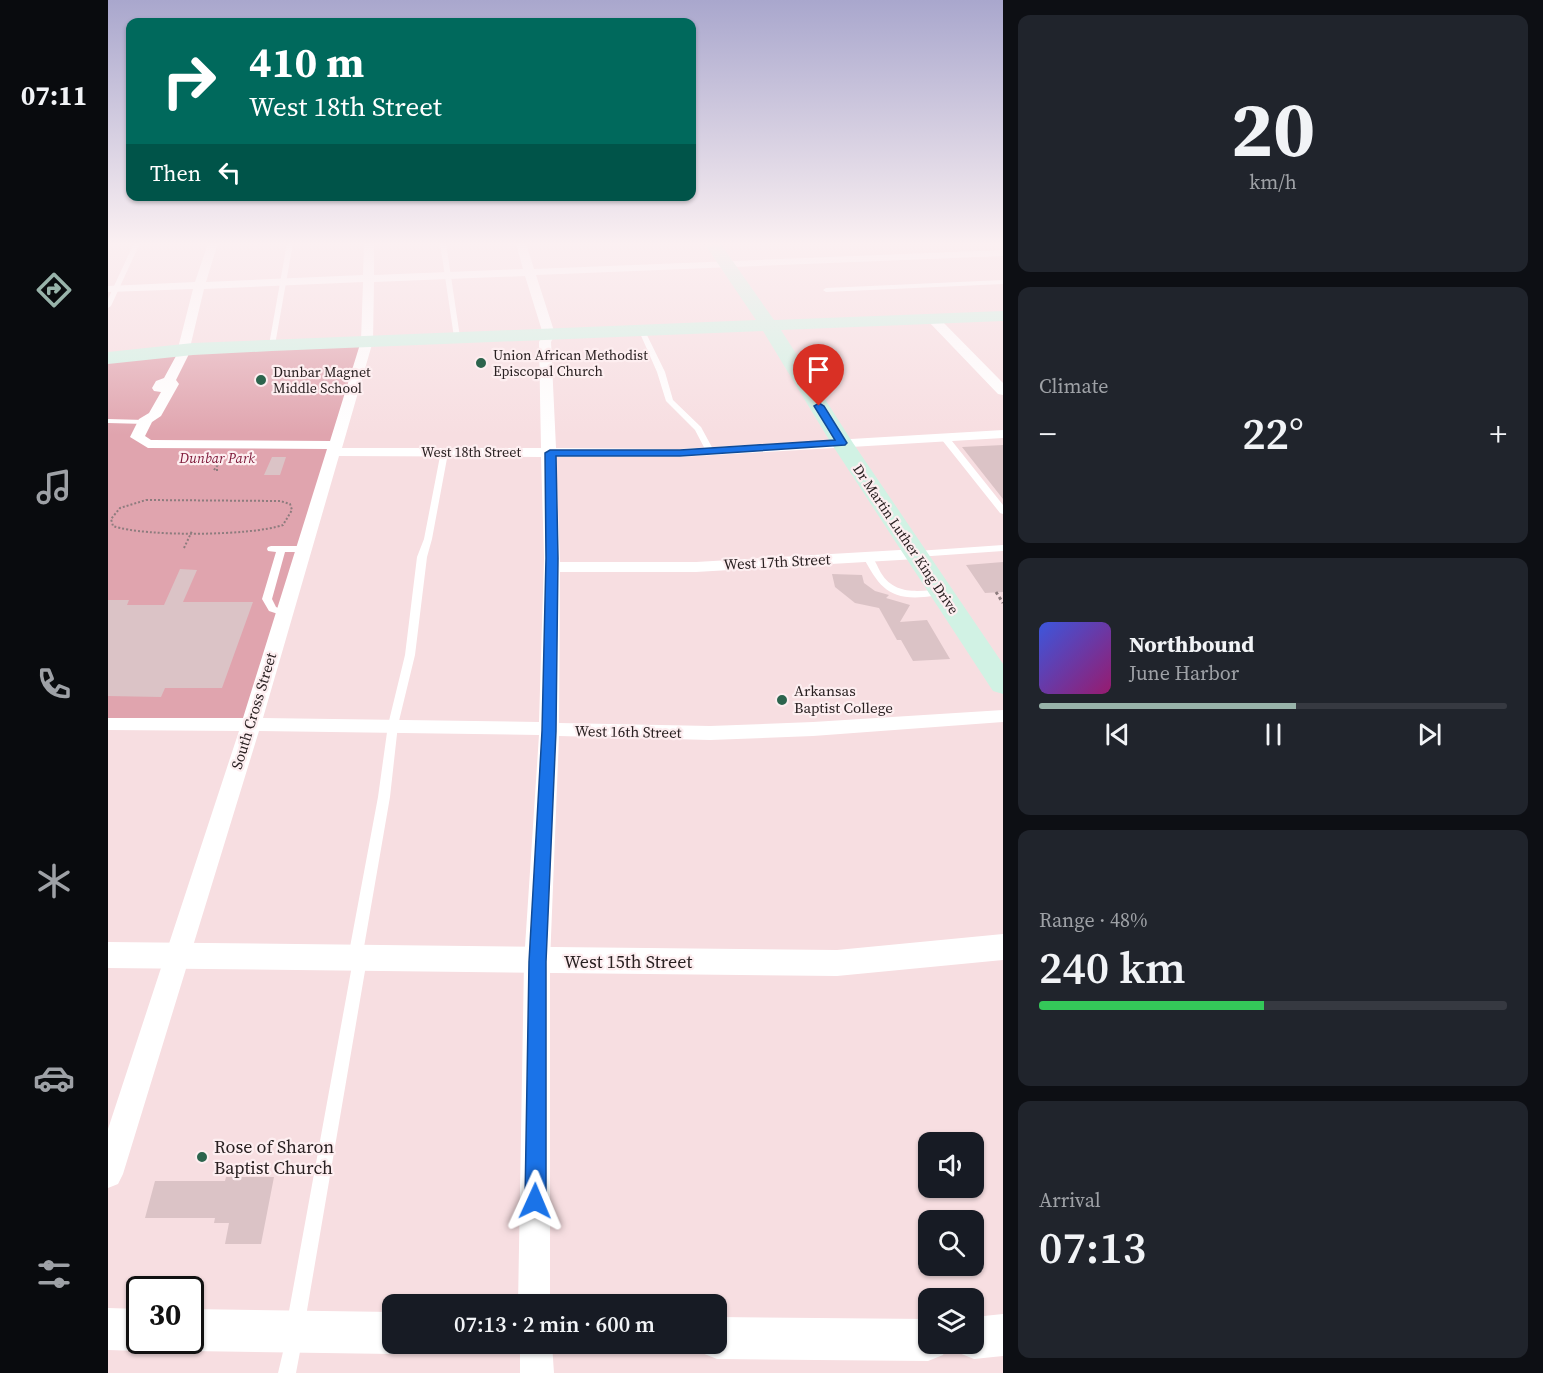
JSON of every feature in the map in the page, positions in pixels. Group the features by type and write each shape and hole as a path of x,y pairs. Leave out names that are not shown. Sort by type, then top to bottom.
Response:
{"main road":[{"name":"Dr Martin Luther King Drive","path":"756,307 842,443 1003,684"},
{"path":"108,358 184,350 272,345 1003,316"}],"street":[{"path":"146,421 154,416 172,384 169,381 184,350 185,337 194,307"},
{"name":"South Cross Street","path":"108,1174 251,724 335,449 367,341 368,307"},
{"path":"534,1294 537,962 549,731 551,567 550,453 545,342 549,334 540,307"},
{"path":"933,319 1003,391"},
{"name":"West 18th Street","path":"146,421 137,437 148,444 444,453 710,451 1003,434"},
{"name":"West 17th Street","path":"551,567 696,567 917,554"},
{"name":"West 16th Street","path":"108,724 393,725 549,731 767,731 1003,716"},
{"name":"West 15th Street","path":"108,955 537,962 837,963 1003,947"},
{"path":"108,1329 126,1330"},
{"path":"204,1330 382,1333"},
{"path":"984,1337 1003,1335"},
{"path":"727,1338 918,1340"},
{"path":"536,1354 537,1373"}],"lane":[{"path":"272,345 279,307"},
{"path":"453,307 458,337"},
{"path":"642,331 661,372 670,401 698,429 710,451"},
{"path":"108,421 146,421"},
{"path":"945,438 1003,511"},
{"path":"287,1373 358,971 357,947 384,798 393,725 410,655 422,557 428,539 444,453"},
{"name":"West 17th Street","path":"917,554 1003,548"},
{"path":"284,613 272,609 267,599 276,549 304,549"},
{"path":"868,557 879,578 897,592 907,595 942,592"}],"path":[{"path":"218,470 214,470 221,458 232,458"},
{"path":"146,500 280,501 290,504 292,510 289,519 273,529 192,531 125,530 113,526 111,519 120,508 146,500"},
{"path":"184,549 192,531"},
{"path":"996,592 1003,602"}],"green space":[{"name":"Dunbar Park","path":"367,341 251,724 108,724 108,359"}],"building":[{"path":"1003,445 1003,499 962,447"},
{"path":"272,457 286,457 280,475 264,475"},
{"path":"1003,562 1003,592 985,593 966,565"},
{"path":"180,569 197,570 183,602 253,602 222,688 165,688 161,697 108,696 108,600 129,600 127,605 164,605"},
{"path":"832,574 862,575 864,583 875,591 889,595 886,598 910,605 900,622 927,620 950,659 913,661 901,640 897,640 879,608 855,603 835,587"},
{"path":"226,1177 274,1177 261,1244 225,1244 229,1223 214,1223 215,1218 145,1218 155,1181 225,1181"}],"place":[{"name":"Union African Methodist Episcopal Church","path":"481,363"},
{"name":"Dunbar Magnet Middle School","path":"261,380"},
{"name":"Arkansas Baptist College","path":"782,700"},
{"name":"Rose of Sharon Baptist Church","path":"202,1157"}],"route":[{"path":"535,1201 537,962 549,731 552,558 550,453 680,453 842,443 819,406"}]}
